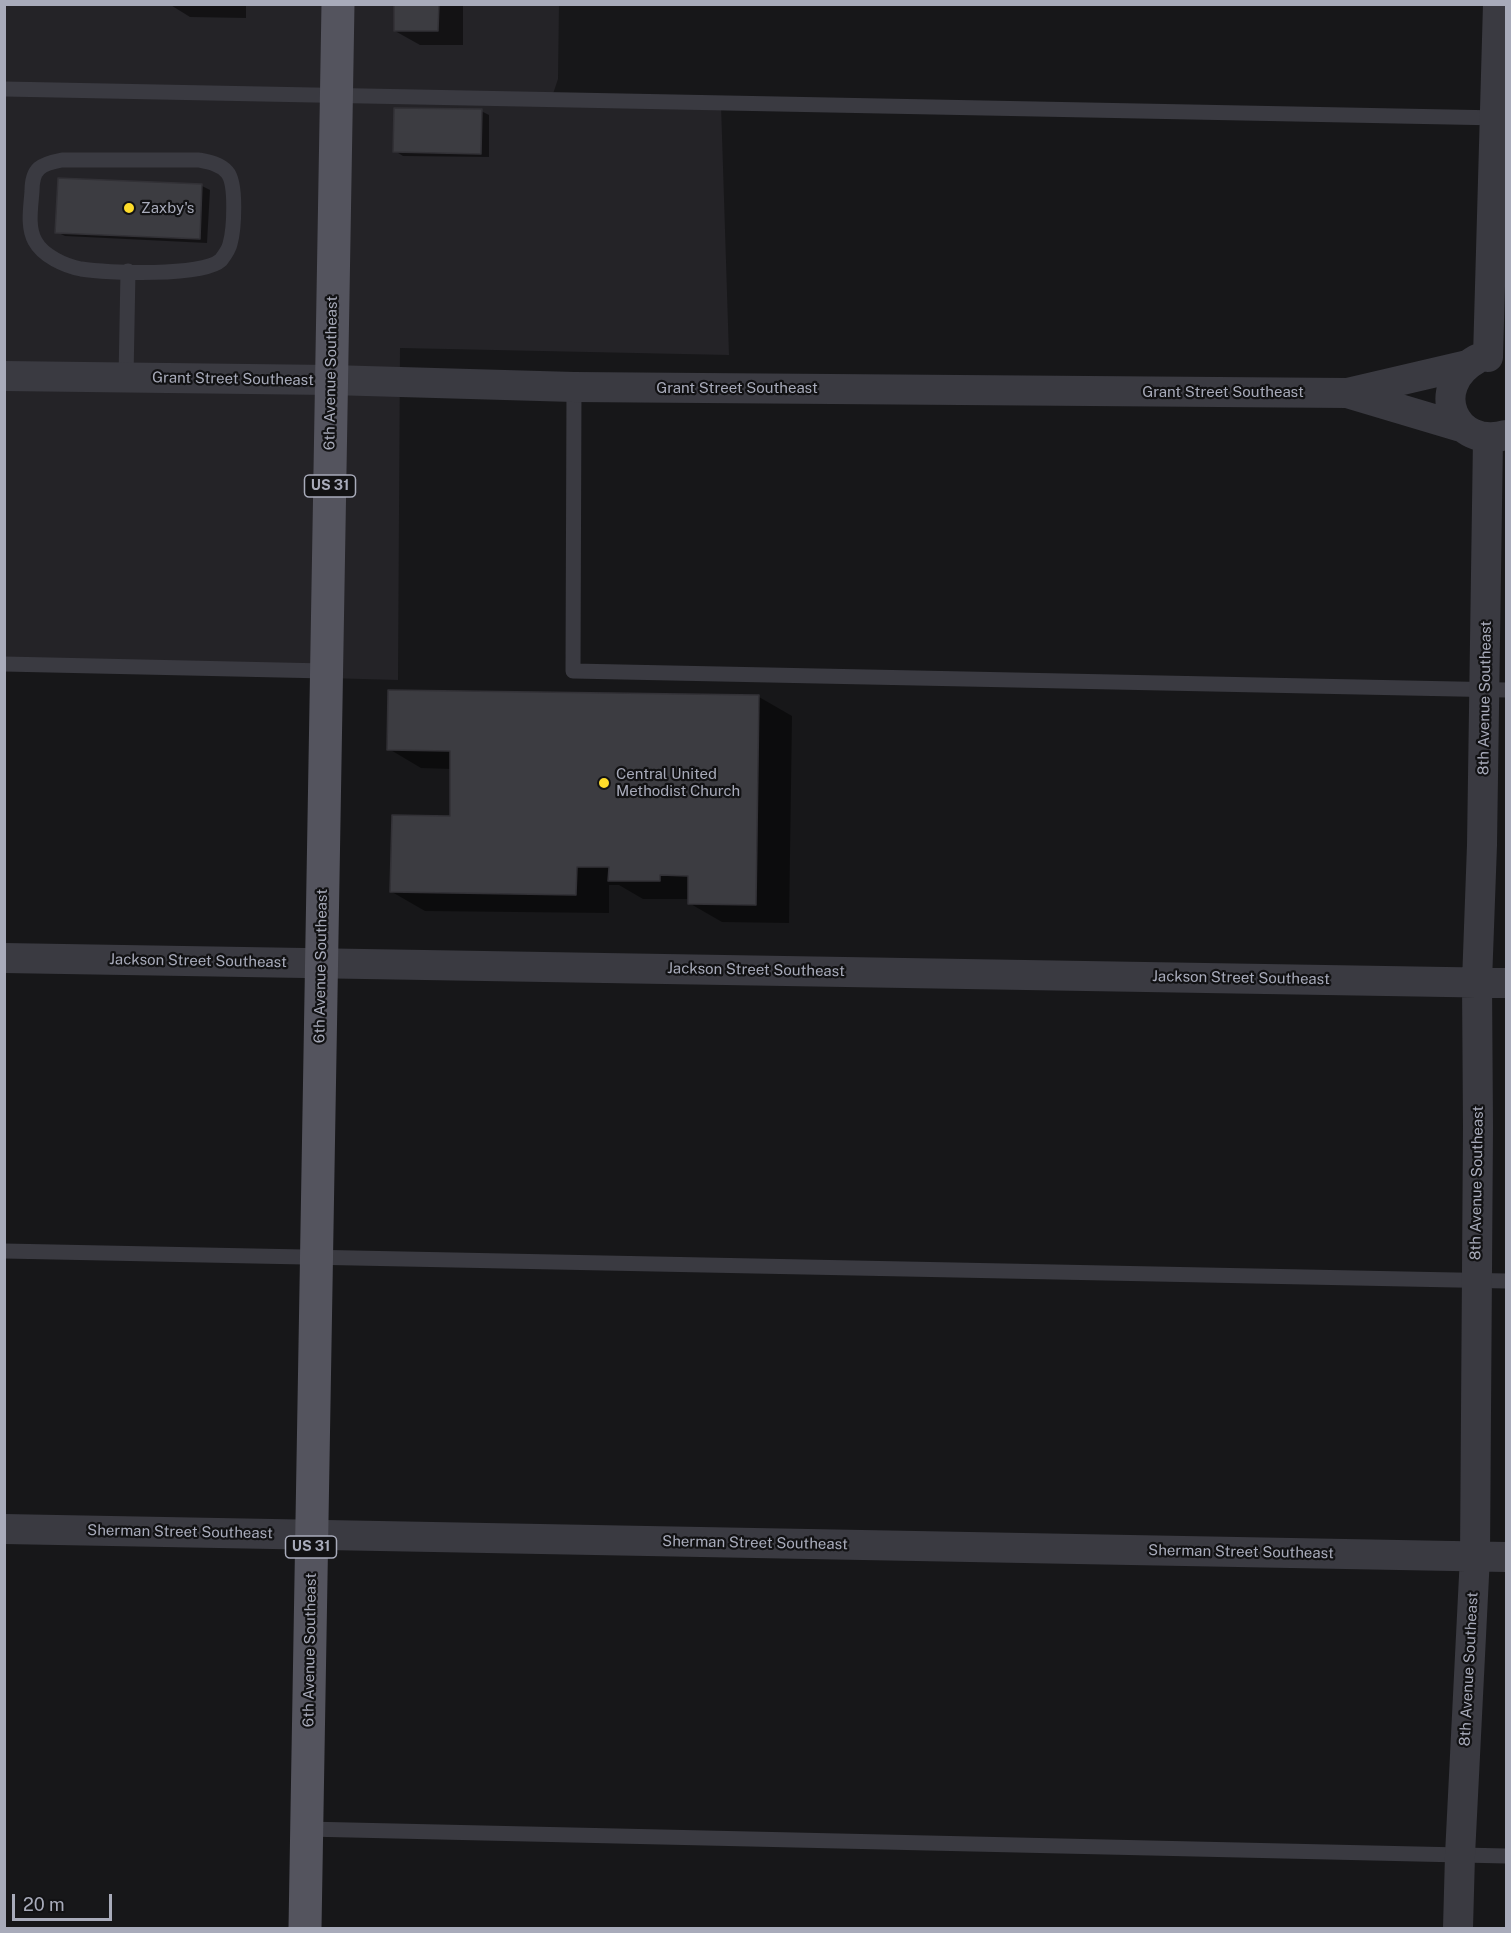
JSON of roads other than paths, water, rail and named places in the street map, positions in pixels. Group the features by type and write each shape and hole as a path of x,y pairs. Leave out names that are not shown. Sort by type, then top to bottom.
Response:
{"main road":[{"name":"6th Avenue Southeast","path":"305,1929 338,4"}],"street":[{"path":"1486,434 1456,419 1451,408 1450,396 1458,373 1487,361 1501,118 1498,4"},
{"name":"Grant Street Southeast","path":"4,376 332,380 574,387 1347,393 1487,361"},
{"path":"1347,393 1486,434"},
{"name":"8th Avenue Southeast","path":"1458,1929 1475,1556 1477,982 1482,845 1496,689 1486,434"},
{"name":"Jackson Street Southeast","path":"4,958 1506,983"},
{"name":"Sherman Street Southeast","path":"4,1529 1506,1557"}],"lane":[{"path":"4,89 1501,118"},
{"path":"62,160 199,160 217,164 229,174 233,188 232,229 230,247 220,261 204,269 189,272 128,272 80,269 44,253 35,241 31,229 32,179 38,168 62,160"},
{"path":"126,378 128,272"},
{"path":"574,387 573,671 1496,689"},
{"path":"4,664 326,671"},
{"path":"4,1251 1506,1281"},
{"path":"306,1829 1506,1856"}],"place":[{"name":"Zaxby's","path":"129,208"},
{"name":"Central United Methodist Church","path":"604,783"}]}
